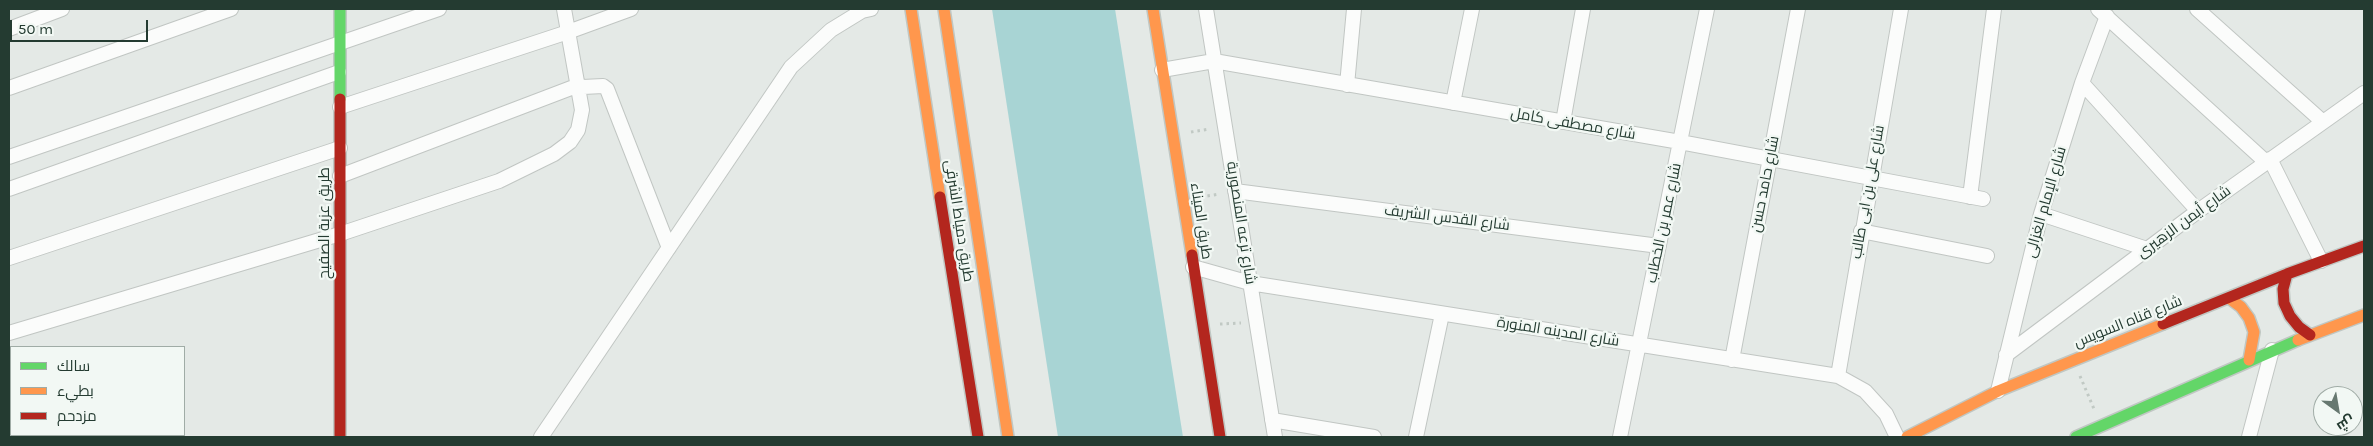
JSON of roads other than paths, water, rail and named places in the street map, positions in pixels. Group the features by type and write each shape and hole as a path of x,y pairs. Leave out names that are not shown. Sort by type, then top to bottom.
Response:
{"main road":[{"name":"طريق عزبة الصفيح","path":"340,9 340,437"},
{"name":"طريق دمياط الشرقى","path":"911,9 978,437"},
{"name":"طريق دمياط الشرقى","path":"944,9 1008,437"},
{"name":"طريق الميناء","path":"1153,9 1220,437"},
{"name":"شارع قناه السويس","path":"1907,437 1937,420 1998,391 2287,274 2364,246"},
{"path":"2287,274 2283,289 2284,303 2290,316 2299,327 2310,335"},
{"path":"2229,298 2241,307 2252,325 2253,346 2249,360"},
{"path":"2076,437 2272,350 2364,316"}],"street":[{"path":"9,29 62,9"},
{"path":"9,88 231,9"},
{"path":"9,157 340,41 439,9"},
{"path":"9,333 340,234 499,181 554,154 570,142 578,130 582,110 564,9"},
{"path":"340,107 568,32 631,9"},
{"path":"541,437 790,67 831,30 862,11 871,9"},
{"name":"شارع ترعه المنصورية","path":"1206,9 1275,437"},
{"path":"1347,85 1354,9"},
{"path":"1453,103 1472,9"},
{"path":"1563,122 1583,9"},
{"name":"شارع عمر بن الخطاب","path":"1620,437 1707,9"},
{"name":"شارع حامد حسن","path":"1732,360 1798,9"},
{"name":"شارع على بن ابى طالب","path":"1838,376 1870,178 1901,9"},
{"name":"شارع مصطفى كامل","path":"1162,70 1214,61 1680,142 1977,198 1994,9"},
{"path":"2197,9 2322,122"},
{"path":"2103,13 2268,161 2321,261"},
{"name":"شارع الإمام الغزالى","path":"1998,391 2041,214 2103,13"},
{"path":"9,189 339,72"},
{"path":"2082,83 2198,211"},
{"path":"340,176 579,85 583,87 604,86 607,89 669,248"},
{"name":"شارع أيمن الزهيرى","path":"2006,356 2198,211 2364,93"},
{"path":"9,258 340,148"},
{"name":"شارع القدس الشريف","path":"1235,191 1659,246"},
{"path":"2041,214 2147,249"},
{"path":"1861,231 1987,256"},
{"name":"شارع المدينه المنورة","path":"1193,266 1250,283 1838,376 1865,391 1886,414 1897,437"},
{"path":"1416,437 1442,314"},
{"path":"2249,437 2272,350"},
{"path":"1272,420 1374,437"}],"water":[{"path":"992,9 1115,9 1183,437 1058,437"}]}
